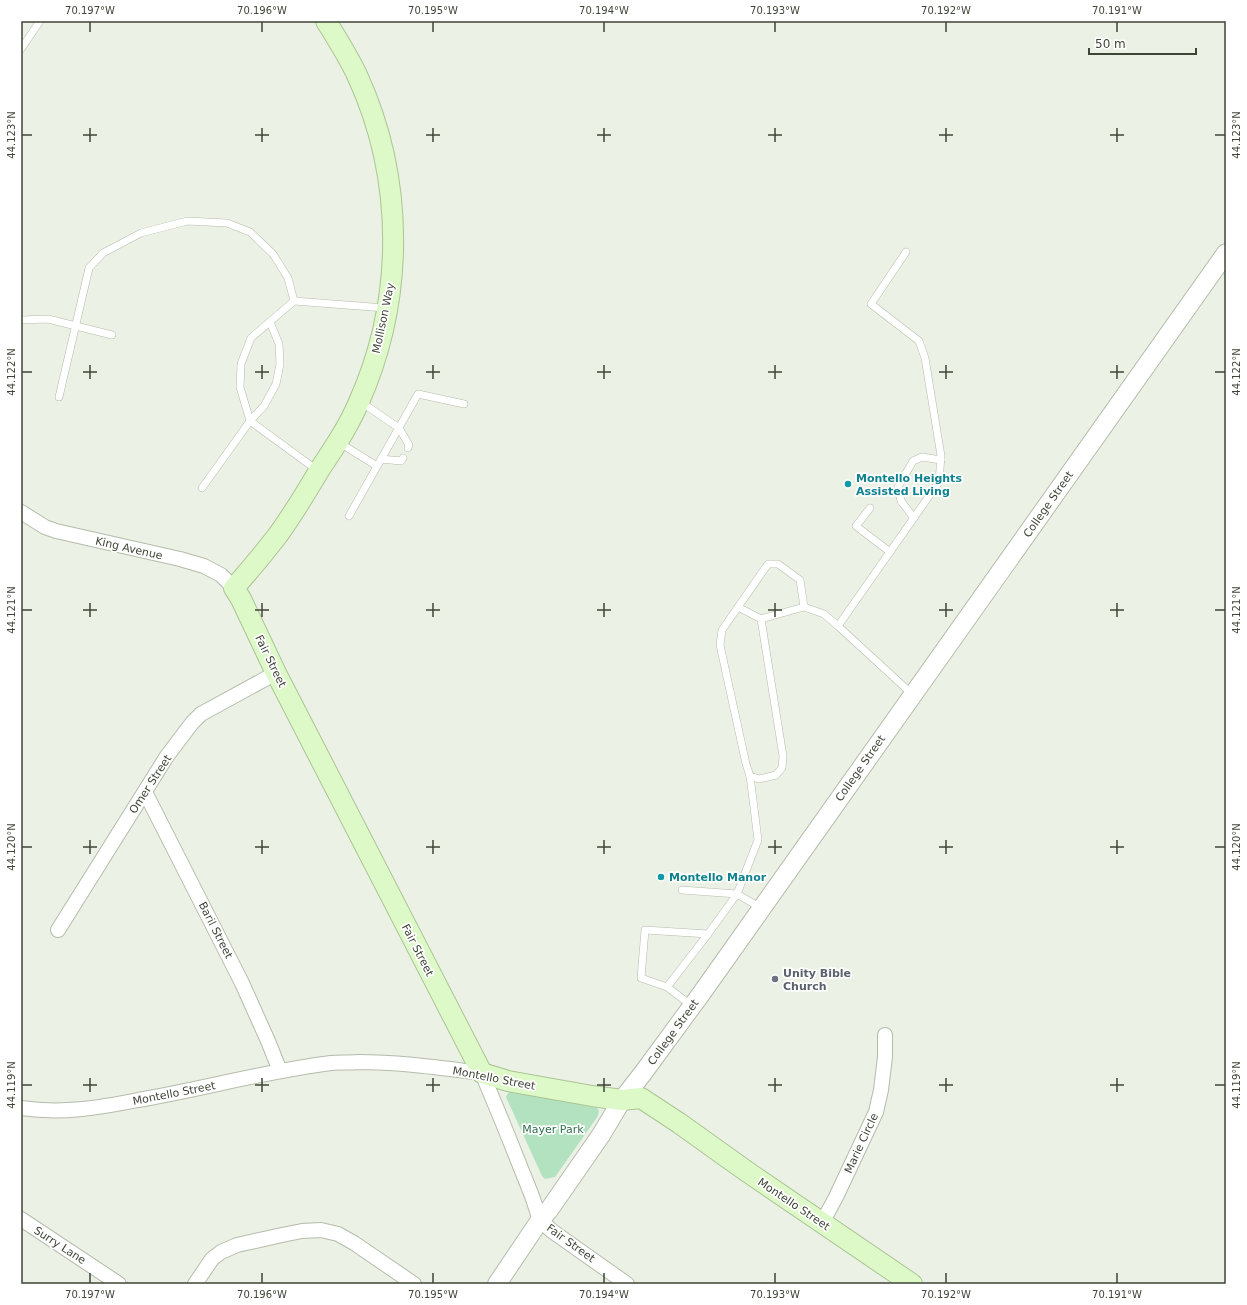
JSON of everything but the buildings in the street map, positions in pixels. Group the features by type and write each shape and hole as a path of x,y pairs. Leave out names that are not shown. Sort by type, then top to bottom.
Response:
{"main road":[{"name":"Mollison Way","path":"234,588 260,558 278,534 337,442 359,401 371,370 382,334 387,309 393,272 394,241 392,206 384,152 379,131 357,75 343,48 326,21"},
{"name":"Fair Street","path":"234,588 241,599 276,672 482,1074"},
{"name":"Montello Street","path":"482,1074 508,1081 592,1096 622,1100 641,1098 912,1284"}],"street":[{"name":"College Street","path":"497,1284 540,1220 601,1136 622,1100 643,1074 692,1006 1226,253"},
{"name":"King Avenue","path":"21,512 45,527 56,531 180,559 204,566 221,575 234,588"},
{"name":"Omer Street","path":"58,930 167,756 192,723 201,714 276,672"},
{"name":"Baril Street","path":"145,792 242,983 280,1071"},
{"name":"Marie Circle","path":"822,1223 876,1112 881,1090 885,1035"},
{"name":"Montello Street","path":"21,1108 66,1111 92,1109 185,1092 280,1071 333,1063 384,1062 443,1068 482,1074"},
{"name":"Fair Street","path":"482,1074 532,1196 540,1220 552,1231 627,1284"},
{"name":"Surry Lane","path":"21,1219 119,1284"},
{"path":"195,1284 212,1259 221,1252 237,1245 282,1234 321,1230 338,1234 354,1243 414,1284"}],"lane":[{"path":"21,49 40,21"},
{"path":"59,397 89,268 103,253 141,233 187,221 227,223 250,232 273,254 288,278 294,301"},
{"path":"838,626 939,482 941,456 925,358 919,341 871,304 906,252"},
{"path":"319,471 250,421 240,386 241,364 251,338 294,301 387,309"},
{"path":"21,320 48,319 112,335"},
{"path":"202,488 250,421 264,406 276,384 280,364 279,344 270,322"},
{"path":"349,516 418,394 464,404"},
{"path":"359,401 399,428 409,445 408,448"},
{"path":"337,442 377,466"},
{"path":"914,518 901,501 898,487 914,461 922,457 941,460"},
{"path":"381,459 401,461 403,458"},
{"path":"870,508 856,526 890,552"},
{"path":"667,987 737,894 758,840 750,776 746,764 720,645 722,630 768,564 778,564 800,580 804,607"},
{"path":"738,607 761,619 804,607 824,614 912,694"},
{"path":"750,776 759,779 776,775 782,768 783,756 761,619"},
{"path":"682,890 737,894 761,908"},
{"path":"692,1006 667,987 641,978 645,930 708,934"}],"green space":[{"name":"Mayer Park","path":"513,1091 597,1108 599,1111 598,1116 555,1177 545,1179 542,1176 506,1097 508,1093"}],"place":[{"name":"Montello Heights Assisted Living","path":"848,484"},
{"name":"Montello Manor","path":"661,877"},
{"name":"Unity Bible Church","path":"775,979"}]}
